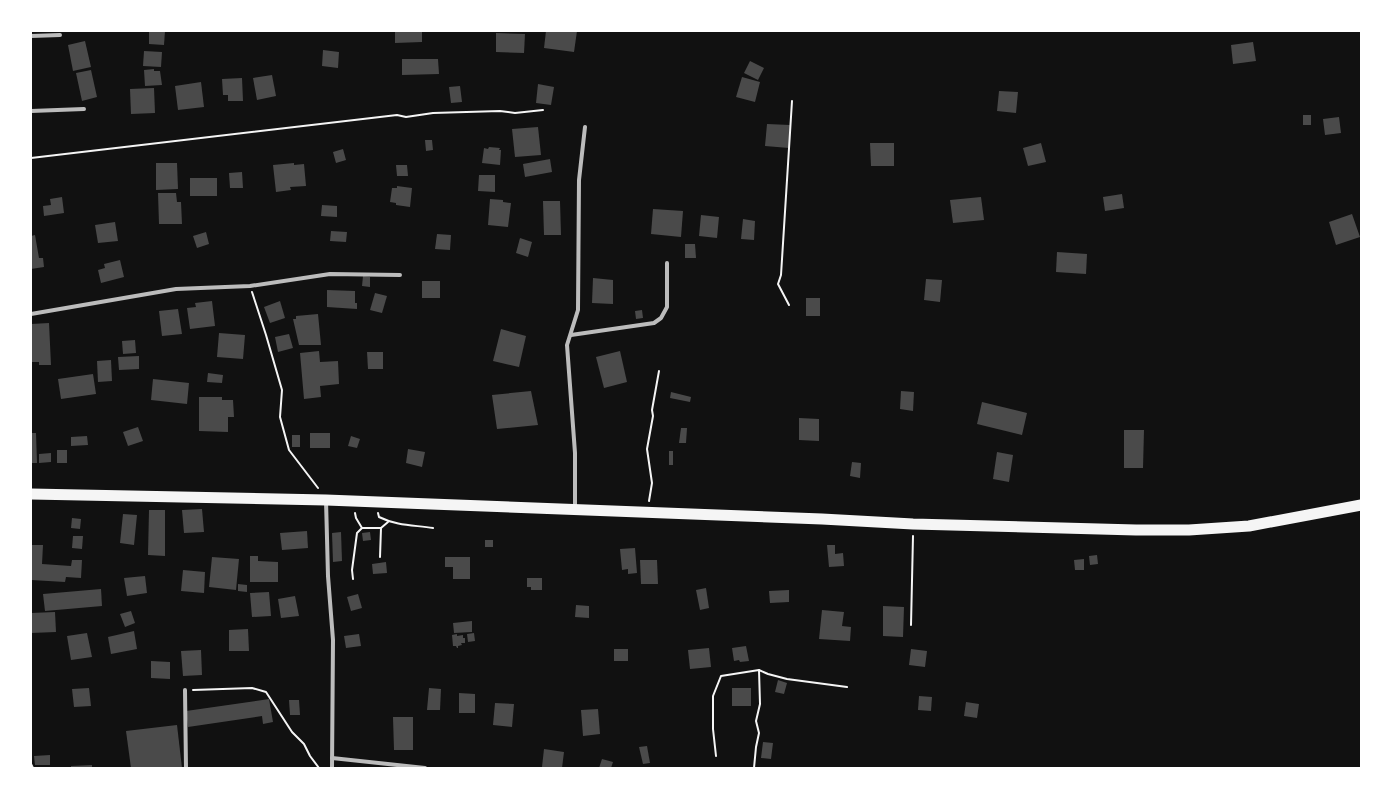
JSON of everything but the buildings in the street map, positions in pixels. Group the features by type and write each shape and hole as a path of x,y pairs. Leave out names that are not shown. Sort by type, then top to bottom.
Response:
{"highway":[{"path":"31,494 326,500 822,519 914,524 1128,530 1189,530 1249,526 1361,505"}],"street":[{"path":"31,36 60,35"},
{"path":"31,111 84,109"},
{"path":"575,509 575,453 567,345 578,310 579,180 585,127"},
{"path":"571,334 654,323 661,318 667,307 667,263"},
{"path":"31,314 176,289 250,286 330,274 400,275"},
{"path":"326,500 328,576 333,640 332,768"},
{"path":"185,690 186,768"},
{"path":"332,758 425,768"}],"path":[{"path":"789,305 778,284 781,275 792,101"},
{"path":"31,158 397,115 406,117 433,113 500,111 515,113 543,110"},
{"path":"250,286 282,390 280,418 289,450 326,500"},
{"path":"647,512 652,483 647,449 654,416 652,410 659,371"},
{"path":"352,501 356,518 362,528"},
{"path":"377,502 379,517 388,522 400,525 433,528"},
{"path":"353,579 352,570 357,532 362,528 381,528 388,522"},
{"path":"911,625 914,524"},
{"path":"380,557 381,528"},
{"path":"754,768 759,733 756,721 760,704 759,670"},
{"path":"716,756 714,696 721,676 759,670 787,679 847,687"},
{"path":"185,690 252,688 266,692 292,732 304,744 318,768"},
{"path":"31,764 33,768"}]}
